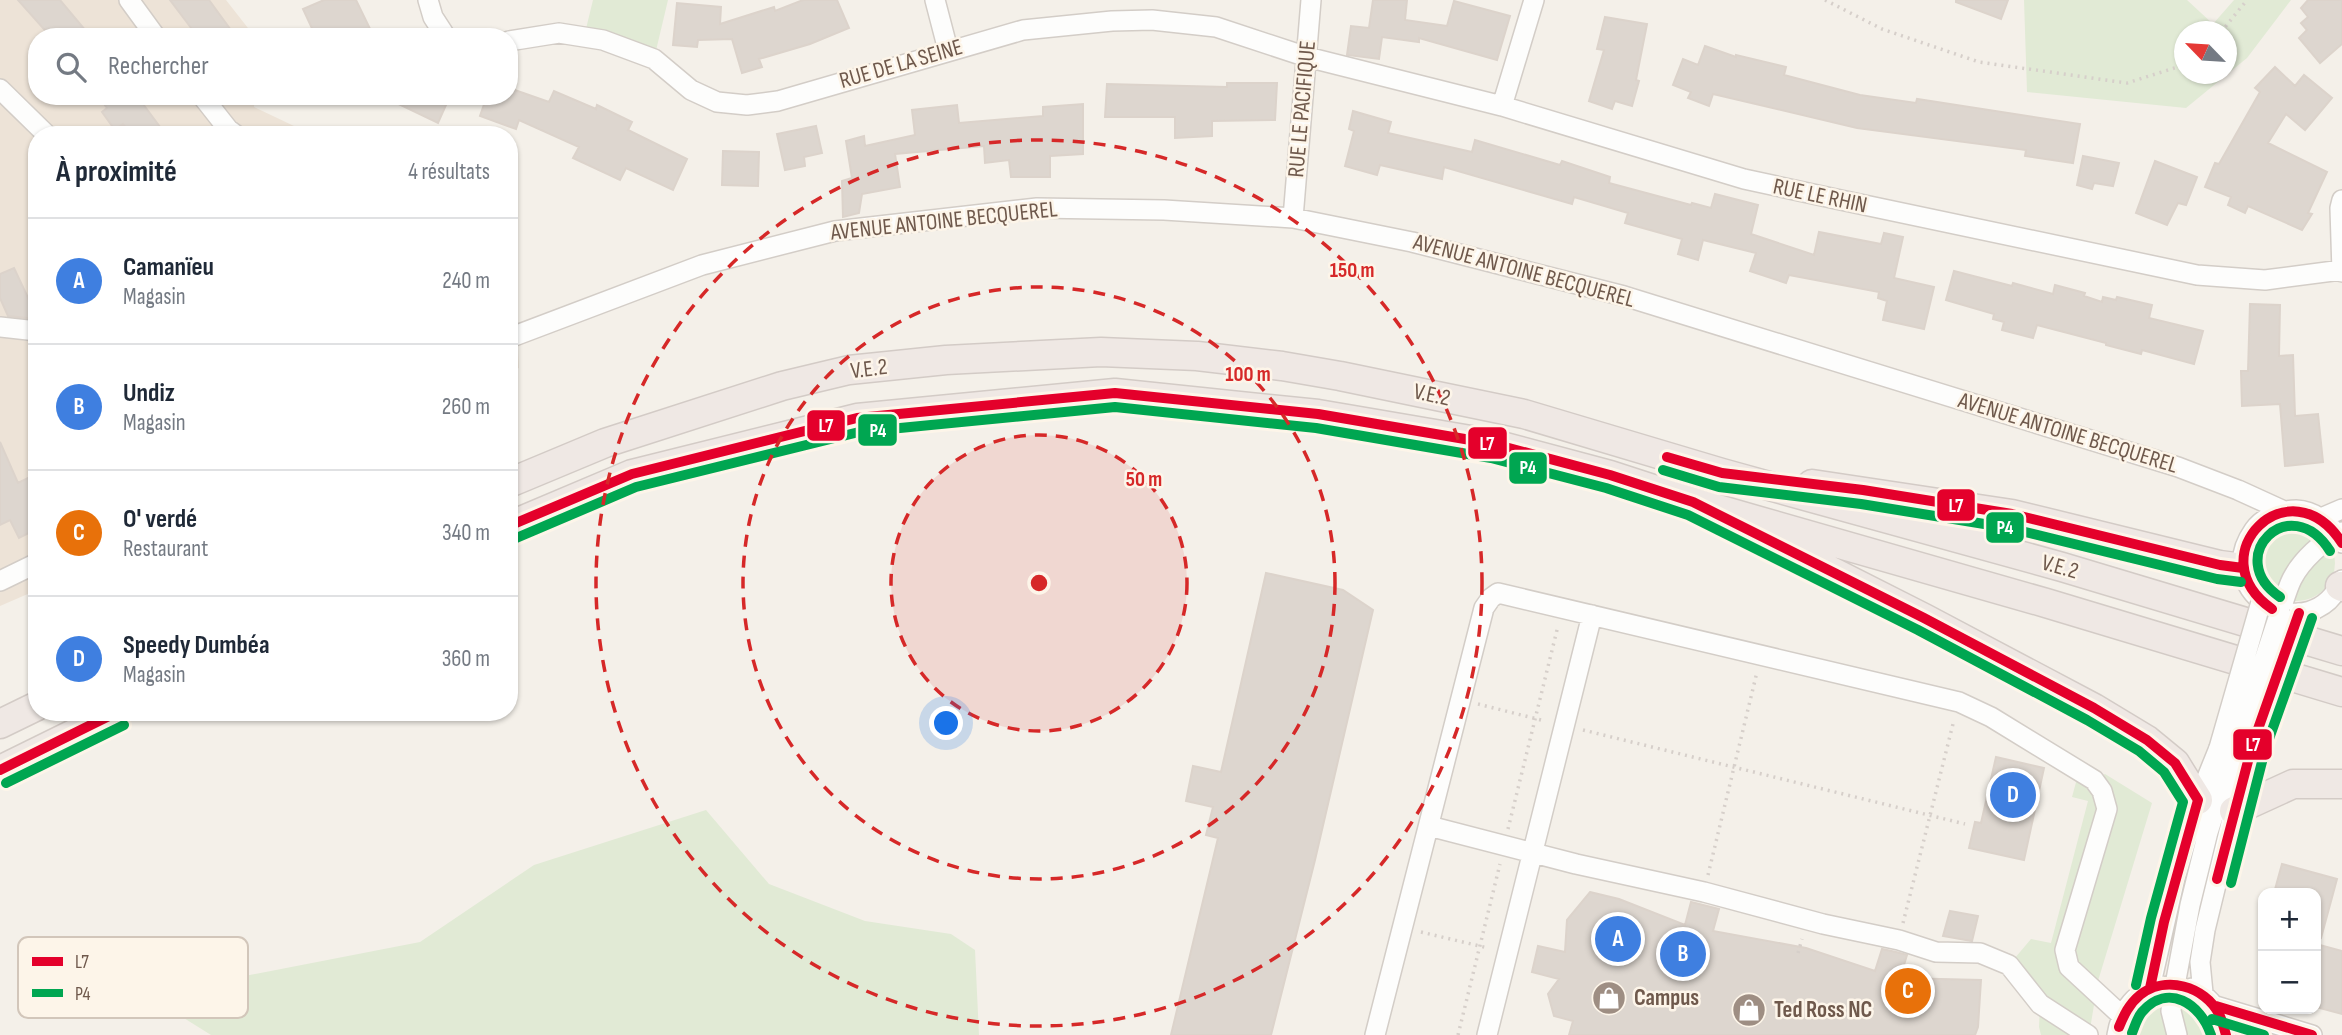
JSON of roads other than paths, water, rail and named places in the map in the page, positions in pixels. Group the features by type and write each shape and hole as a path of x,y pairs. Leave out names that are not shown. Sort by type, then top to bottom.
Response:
{"highway":[{"name":"V.E.2","path":"518,479 605,443 782,386 849,370 946,360 1101,352 1197,356 1340,376 1524,414 1722,473 2062,567 2342,651"},
{"name":"V.E.2","path":"518,522 632,474 857,418 1115,393 1318,414 1494,444 1610,475 1693,502 2046,603 2342,692"},
{"path":"1722,473 1863,490 2012,514 2220,565 2243,568"},
{"path":"1693,502 1924,618 2094,708 2147,740 2175,764 2198,800"},
{"path":"0,724 28,710"},
{"path":"0,770 100,721"},
{"path":"2234,811 2293,784 2342,784"}],"street":[{"path":"129,0 149,28"},
{"path":"428,0 433,17 440,28"},
{"path":"935,0 948,50"},
{"name":"RUE LE PACIFIQUE","path":"1293,218 1311,0"},
{"path":"1502,106 1534,0"},
{"name":"RUE DE LA SEINE","path":"518,40 559,33 603,40 654,58 691,90 717,102 747,105 778,101 1023,30 1101,21 1152,20 1216,27 1307,57"},
{"name":"RUE LE RHIN","path":"1307,57 1502,106 1744,179 2197,275 2265,280 2342,271"},
{"path":"0,89 38,126"},
{"path":"209,105 226,126"},
{"path":"2342,200 2342,271"},
{"name":"AVENUE ANTOINE BECQUEREL","path":"518,335 702,265 835,231 1037,208 1164,210 1293,218 1412,242 1624,296 2178,467 2284,511 2309,512 2321,518"},
{"path":"0,327 28,330"},
{"path":"2238,490 2257,526"},
{"path":"2177,1035 2171,1011 2208,832 2235,747 2289,612 2292,579 2305,561 2341,536 2321,518 2342,509"},
{"path":"2226,1035 2224,1021 2209,1000 2200,962 2205,930 2234,811 2235,747 2262,607 2249,587 2243,568 2243,553 2248,538 2257,526 2284,511"},
{"path":"0,581 28,567"},
{"path":"2261,602 2289,612 2323,605 2341,584"},
{"path":"1375,1035 1485,608 1498,593 1959,702 1991,717 2073,765 2094,780 2102,790 2107,809 2065,950 2069,967 2119,1026 2131,1002 2150,988 2176,984 2209,1000 2312,1035"},
{"path":"1487,1035 1592,615"},
{"path":"2150,988 2172,889 2198,800 2235,747"},
{"path":"1429,826 1624,875 1704,892 1823,924 1899,940 1936,952 1980,953 2009,965 2040,1004 2088,1035"}],"place":[{"name":"Speedy Dumbéa","path":"2013,795"},
{"name":"Camanïeu","path":"1618,939"},
{"name":"Undiz","path":"1683,954"},
{"name":"O' verdé","path":"1908,991"},
{"name":"Campus","path":"1609,998"},
{"name":"Ted Ross NC","path":"1749,1010"}]}
